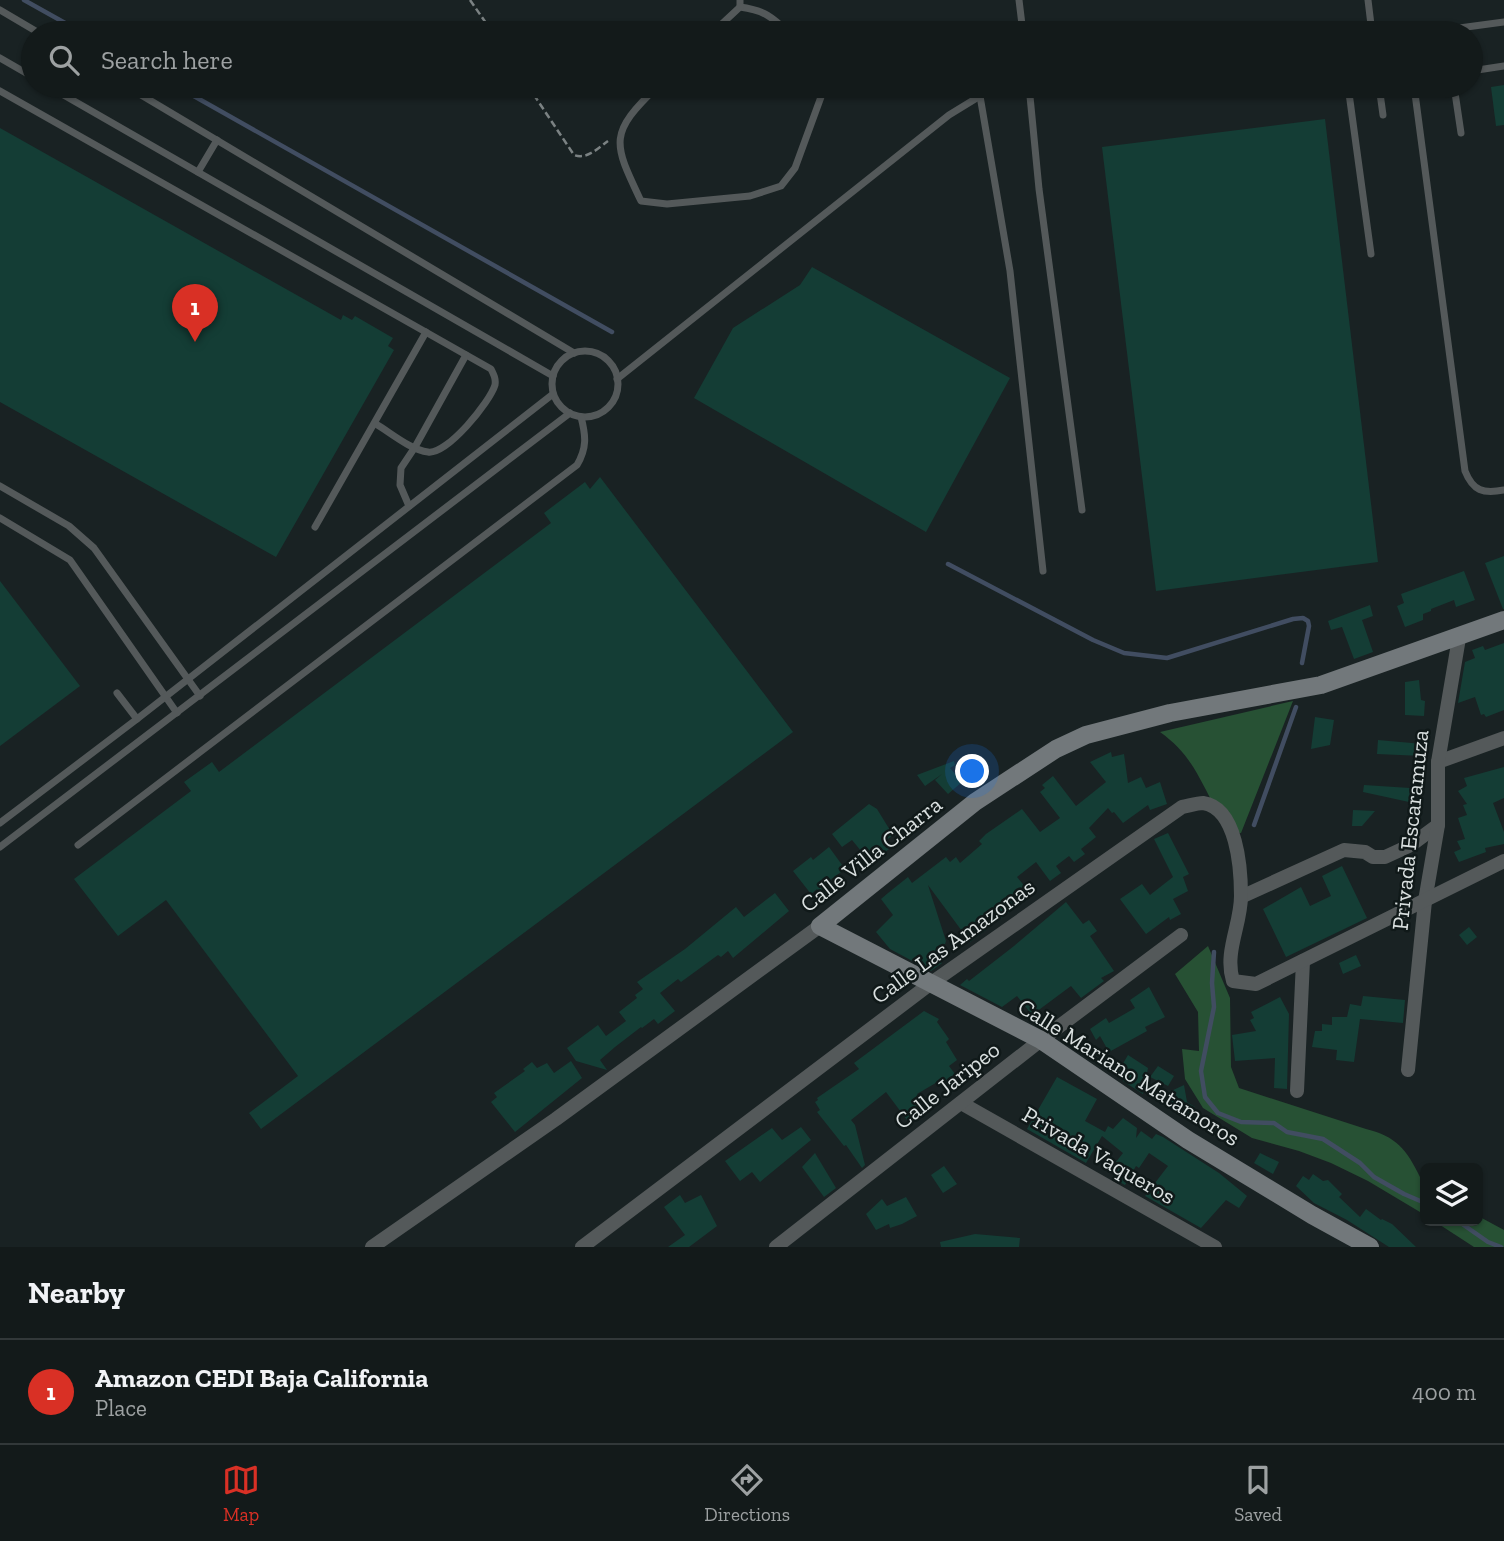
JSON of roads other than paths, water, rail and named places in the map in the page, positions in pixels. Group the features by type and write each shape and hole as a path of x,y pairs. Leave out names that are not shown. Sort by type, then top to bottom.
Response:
{"street":[{"name":"Calle Villa Charra","path":"372,1247 556,1119 820,926 975,802 1056,749 1086,735 1170,713 1321,685 1504,620"},
{"name":"Privada Escaramuza","path":"1408,1070 1425,901 1438,825 1438,762 1459,638"},
{"path":"1438,762 1504,738"},
{"name":"Calle Las Amazonas","path":"582,1247 930,984 1182,807 1203,803 1223,813 1234,832 1241,897 1230,958 1233,981 1256,984 1303,961"},
{"path":"1241,897 1344,850 1385,857 1411,845 1438,825"},
{"path":"1297,1091 1303,961 1504,861"},
{"name":"Calle Mariano Matamoros","path":"820,926 1041,1040 1188,1140 1370,1247"},
{"name":"Calle Jaripeo","path":"776,1247 1041,1040 1181,935"},
{"name":"Privada Vaqueros","path":"961,1103 1215,1247"}],"lane":[{"path":"1019,0 1022,21"},
{"path":"1369,0 1371,21"},
{"path":"724,21 740,4 758,9 776,21"},
{"path":"0,10 21,23"},
{"path":"1483,25 1504,22"},
{"path":"0,58 21,70"},
{"path":"1483,69 1504,66"},
{"path":"0,91 491,369 495,378 494,387 487,400 470,424 435,452 415,447 376,424"},
{"path":"69,98 553,376"},
{"path":"146,98 575,353"},
{"path":"645,98 632,110 620,133 621,158 641,201 667,204 750,196 781,186 795,169 821,98"},
{"path":"617,379 949,115 977,98"},
{"path":"980,98 1010,271 1043,571"},
{"path":"1030,98 1039,189 1082,510"},
{"path":"1350,98 1371,254"},
{"path":"1381,98 1383,115"},
{"path":"1416,98 1465,471 1471,484 1482,491 1504,489"},
{"path":"1456,98 1461,133"},
{"path":"198,172 217,140"},
{"path":"315,527 426,332"},
{"path":"575,353 598,355 611,365 617,379 615,397 611,404 596,415 581,417 570,413 563,408 554,394 553,376 561,362 575,353"},
{"path":"409,506 400,485 401,468 466,355"},
{"path":"0,823 554,394"},
{"path":"0,847 570,413"},
{"path":"78,845 577,465 585,451 585,433 581,417"},
{"path":"0,486 69,526 94,548 200,696"},
{"path":"0,517 70,560 177,713"},
{"path":"117,693 136,719"}],"waterway":[{"path":"24,0 62,21"},
{"path":"197,98 612,332"},
{"path":"948,564 1093,640 1124,653 1167,658 1303,618 1308,621 1309,626 1302,663"},
{"path":"1254,825 1296,707"},
{"path":"1214,952 1214,1007 1201,1071 1205,1097 1218,1113 1241,1122 1274,1123 1287,1132 1323,1139 1360,1163 1374,1177 1420,1201"},
{"path":"1465,1226 1488,1242 1501,1247"}],"place":[{"name":"Amazon CEDI Baja California","path":"195,342"}]}
